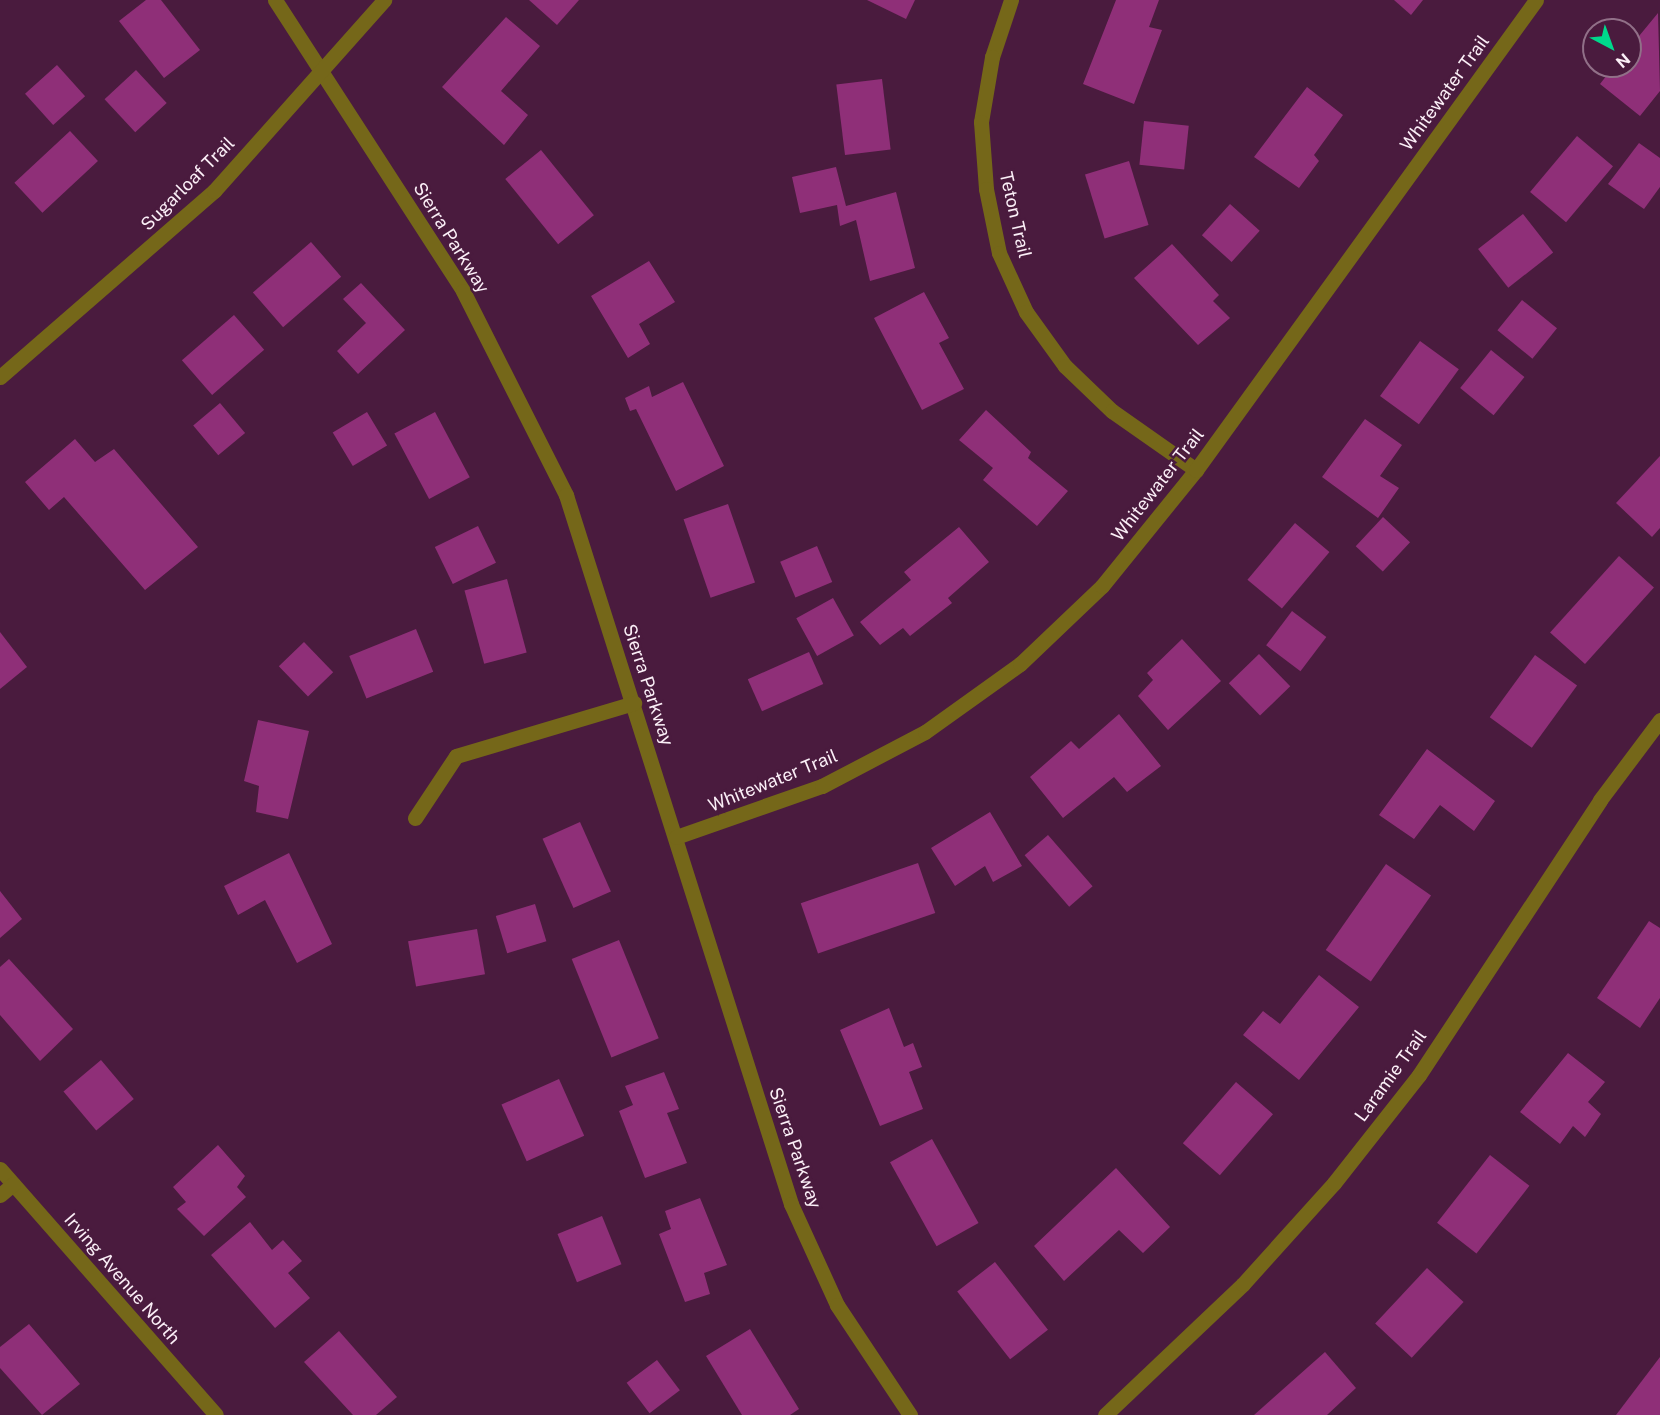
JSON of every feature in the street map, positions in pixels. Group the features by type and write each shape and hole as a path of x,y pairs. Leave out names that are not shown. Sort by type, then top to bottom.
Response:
{"street":[{"name":"Sierra Parkway","path":"275,0 463,291 518,393 566,495 634,703 791,1204 837,1305 910,1415"},
{"name":"Sugarloaf Trail","path":"0,377 214,191 384,0"},
{"name":"Teton Trail","path":"1011,0 992,57 981,122 986,189 999,253 1026,312 1065,366 1112,411 1196,470"},
{"name":"Whitewater Trail","path":"676,837 822,786 925,732 1020,664 1102,586 1196,470 1536,0"},
{"path":"415,818 456,756 634,703"},
{"name":"Laramie Trail","path":"1105,1415 1243,1284 1334,1183 1419,1075 1600,800 1660,720"},
{"name":"Irving Avenue North","path":"0,1169 216,1415"},
{"path":"0,1195 13,1184"}],"building":[{"path":"146,0 161,0 200,50 164,78 119,21"},
{"path":"529,0 579,0 557,25"},
{"path":"867,0 915,0 906,19"},
{"path":"1116,0 1159,0 1149,27 1162,30 1134,104 1083,84"},
{"path":"1394,0 1423,0 1411,15"},
{"path":"1658,13 1660,91 1640,116 1600,84 1605,78 1642,78 1642,32"},
{"path":"506,17 540,46 501,91 528,115 504,145 442,87"},
{"path":"57,65 85,96 53,125 25,94"},
{"path":"136,70 167,103 135,132 105,99"},
{"path":"882,79 891,149 845,155 836,85"},
{"path":"1307,87 1343,115 1314,155 1319,161 1299,188 1254,157"},
{"path":"1144,121 1189,126 1184,169 1139,165"},
{"path":"70,131 98,161 42,213 14,183"},
{"path":"1577,136 1613,166 1566,222 1530,192"},
{"path":"1639,143 1660,158 1660,187 1644,209 1608,184"},
{"path":"541,150 594,215 558,244 505,179"},
{"path":"1129,161 1149,225 1105,239 1085,174"},
{"path":"836,167 846,206 896,192 915,268 870,281 856,220 840,226 837,205 800,213 792,177"},
{"path":"1230,204 1260,231 1232,262 1202,235"},
{"path":"1523,214 1553,253 1508,288 1478,249"},
{"path":"311,242 341,277 283,327 253,293"},
{"path":"1172,244 1219,295 1213,301 1230,318 1198,345 1134,278"},
{"path":"649,261 675,302 639,324 650,344 628,358 591,296"},
{"path":"361,283 405,330 358,374 337,351 366,323 343,299"},
{"path":"924,292 949,338 939,343 964,389 922,410 874,318"},
{"path":"1522,300 1557,328 1532,359 1497,330"},
{"path":"234,315 264,350 212,395 182,360"},
{"path":"1420,341 1459,369 1419,424 1380,396"},
{"path":"1491,350 1524,377 1494,415 1460,388"},
{"path":"683,382 724,466 676,491 636,409 630,411 625,398 649,386 652,397"},
{"path":"220,403 245,433 218,455 193,425"},
{"path":"986,410 1031,452 1028,458 1068,491 1037,526 983,480 993,468 959,440"},
{"path":"367,412 387,445 353,466 333,433"},
{"path":"435,412 470,477 429,499 394,434"},
{"path":"1365,419 1402,445 1380,476 1399,488 1378,518 1322,477"},
{"path":"75,439 95,462 114,449 198,547 145,590 64,497 49,510 25,482"},
{"path":"1660,456 1660,528 1652,537 1616,503"},
{"path":"728,504 755,582 711,598 684,519"},
{"path":"1383,517 1410,542 1383,571 1356,546"},
{"path":"1295,523 1329,552 1282,609 1247,580"},
{"path":"478,526 496,563 453,584 435,547"},
{"path":"959,527 989,562 948,598 952,603 910,636 903,628 880,645 860,622 911,580 904,572"},
{"path":"817,546 832,582 795,598 780,562"},
{"path":"1619,556 1654,587 1585,664 1550,633"},
{"path":"507,579 527,652 484,664 464,590"},
{"path":"833,598 854,636 817,656 796,618"},
{"path":"1292,611 1326,637 1300,671 1266,645"},
{"path":"416,629 433,672 366,699 349,656"},
{"path":"0,632 27,667 0,689"},
{"path":"1182,639 1221,681 1168,730 1138,696 1153,680 1147,673"},
{"path":"304,642 333,672 308,697 279,666"},
{"path":"809,652 823,684 762,711 748,679"},
{"path":"1259,654 1290,686 1260,716 1229,683"},
{"path":"1535,655 1577,686 1532,748 1490,717"},
{"path":"1119,714 1161,766 1127,792 1114,777 1063,818 1030,777 1071,741 1079,749"},
{"path":"258,720 309,731 288,819 256,812 259,786 244,781"},
{"path":"1427,749 1495,801 1474,831 1440,805 1414,839 1379,815"},
{"path":"990,812 1022,866 993,882 985,866 955,886 931,848"},
{"path":"580,822 611,891 573,908 543,839"},
{"path":"1048,835 1093,886 1069,907 1025,855"},
{"path":"289,853 332,944 297,963 265,900 238,915 224,886"},
{"path":"918,863 935,913 818,953 801,903"},
{"path":"1386,864 1431,896 1371,982 1326,950"},
{"path":"0,891 22,919 0,938"},
{"path":"535,904 546,941 507,953 496,916"},
{"path":"1649,921 1660,928 1660,998 1640,1028 1597,998"},
{"path":"477,929 485,974 416,986 408,941"},
{"path":"619,940 659,1038 611,1057 572,959"},
{"path":"9,959 73,1029 40,1061 0,1015 0,967"},
{"path":"1319,975 1359,1007 1299,1080 1243,1035 1263,1011 1280,1024"},
{"path":"889,1008 904,1047 913,1043 922,1067 909,1072 923,1109 880,1126 840,1030"},
{"path":"1568,1053 1605,1082 1588,1102 1601,1114 1585,1137 1573,1126 1560,1144 1520,1112"},
{"path":"101,1060 134,1099 96,1131 63,1091"},
{"path":"664,1072 679,1109 667,1113 687,1163 645,1178 619,1111 633,1105 625,1086"},
{"path":"559,1079 584,1136 527,1161 501,1105"},
{"path":"1236,1082 1273,1114 1220,1175 1183,1143"},
{"path":"932,1139 979,1223 937,1246 890,1162"},
{"path":"218,1145 245,1176 237,1187 246,1197 204,1236 177,1209 186,1202 173,1187"},
{"path":"1490,1155 1529,1186 1476,1254 1437,1223"},
{"path":"1116,1168 1170,1227 1143,1253 1119,1230 1064,1281 1034,1246"},
{"path":"700,1198 727,1265 704,1273 710,1294 685,1302 659,1234 671,1229 665,1211"},
{"path":"602,1216 621,1264 577,1282 557,1234"},
{"path":"250,1222 272,1250 283,1240 302,1261 288,1273 310,1298 275,1328 211,1255"},
{"path":"995,1262 1048,1330 1010,1359 957,1292"},
{"path":"1427,1268 1464,1302 1412,1358 1375,1324"},
{"path":"29,1324 80,1384 42,1415 0,1368 0,1347"},
{"path":"750,1329 799,1409 790,1415 742,1415 706,1356"},
{"path":"339,1331 397,1397 376,1415 353,1415 304,1362"},
{"path":"1325,1352 1356,1388 1327,1415 1254,1415"},
{"path":"1660,1357 1660,1415 1616,1415"},
{"path":"657,1360 680,1390 650,1413 627,1383"}]}
